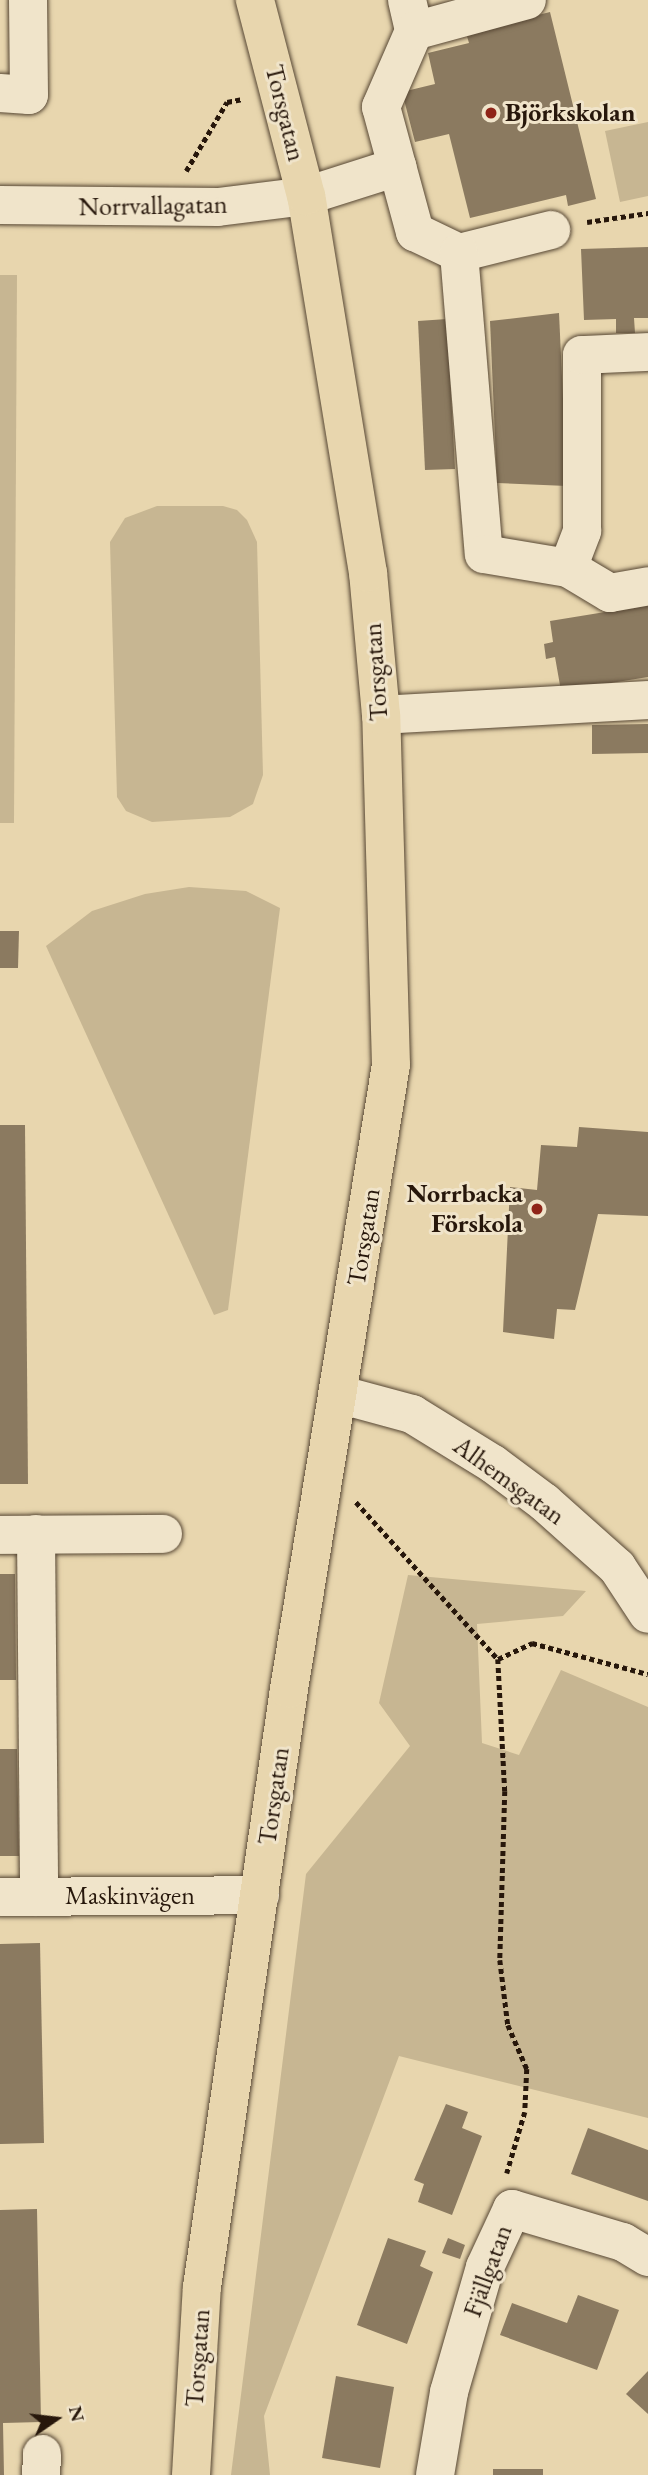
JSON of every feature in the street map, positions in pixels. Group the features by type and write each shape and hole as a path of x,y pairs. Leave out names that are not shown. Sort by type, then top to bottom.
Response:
{"main road":[{"name":"Torsgatan","path":"191,2475 202,2287 260,1895 391,1065 380,715 368,573 306,197 256,0"}],"street":[{"path":"14,94 28,0"},
{"path":"527,0 410,16 381,107 415,232 459,253 551,230"},
{"name":"Norrvallagatan","path":"0,205 218,207 306,197 397,167"},
{"path":"459,253 484,554 568,568 610,593 648,586"},
{"path":"568,568 582,531 582,355 648,352"},
{"path":"380,715 648,700"},
{"name":"Alhemsgatan","path":"338,1394 412,1414 493,1464 544,1502 617,1567 648,1614"},
{"path":"39,1897 18,1534 163,1534"},
{"name":"Maskinvägen","path":"0,1897 260,1895"},
{"name":"Fjällgatan","path":"435,2475 449,2392 481,2279 512,2209 622,2242 648,2258"}],"path":[{"path":"172,172 185,172 227,102 280,92"},
{"path":"551,230 648,213"},
{"path":"354,1500 498,1659 505,1791 500,1959 508,2025 527,2069 525,2112 501,2192 512,2209"},
{"path":"498,1659 532,1643 648,1674"}],"shaded area":[{"path":"648,122 648,196 620,202 605,131"},
{"path":"0,275 17,275 14,823 0,823"},
{"path":"157,506 223,506 237,510 247,520 257,542 263,775 253,804 230,817 152,822 126,811 117,797 110,542 125,518"},
{"path":"189,887 246,891 280,908 228,1310 214,1315 46,946 92,911 145,894"},
{"path":"408,1575 586,1591 563,1616 477,1624 482,1743 519,1755 561,1670 648,1707 648,2118 399,2056 264,2416 270,2475 231,2475 306,1874 410,1746 379,1703"}],"building":[{"name":"Björkskolan","path":"550,12 596,199 568,206 566,195 470,218 449,134 415,142 402,92 435,84 428,53 469,43 466,33"},
{"path":"648,247 648,318 634,318 635,333 616,333 616,319 584,320 581,249"},
{"path":"559,313 567,486 497,483 490,321"},
{"path":"447,319 455,469 425,470 418,321"},
{"path":"648,605 648,677 561,691 555,657 546,659 544,644 553,642 550,621"},
{"path":"648,724 648,753 592,754 592,725"},
{"path":"0,931 19,931 18,968 0,968"},
{"path":"0,1125 25,1125 28,1484 0,1484"},
{"path":"579,1127 648,1132 648,1216 598,1214 575,1310 557,1309 554,1339 503,1332 510,1187 537,1190 541,1145 577,1147"},
{"path":"0,1574 15,1574 16,1680 0,1680"},
{"path":"0,1749 17,1749 19,1856 0,1856"},
{"path":"40,1943 44,2143 0,2144 0,1944"},
{"path":"446,2104 468,2112 462,2128 482,2136 452,2215 418,2202 424,2184 414,2180"},
{"path":"588,2128 648,2150 648,2201 571,2174"},
{"path":"37,2209 41,2422 3,2423 4,2475 0,2475 0,2210"},
{"path":"388,2238 426,2251 420,2266 433,2272 407,2344 357,2325"},
{"path":"448,2238 465,2245 460,2259 442,2253"},
{"path":"578,2295 619,2310 597,2370 500,2335 512,2303 567,2323"},
{"path":"648,2371 648,2414 626,2394"},
{"path":"336,2376 394,2387 380,2468 322,2458"},
{"path":"493,2469 543,2469 543,2475 493,2475"}],"place":[{"name":"Björkskolan","path":"491,113"},
{"name":"Norrbacka Förskola","path":"537,1209"}]}
